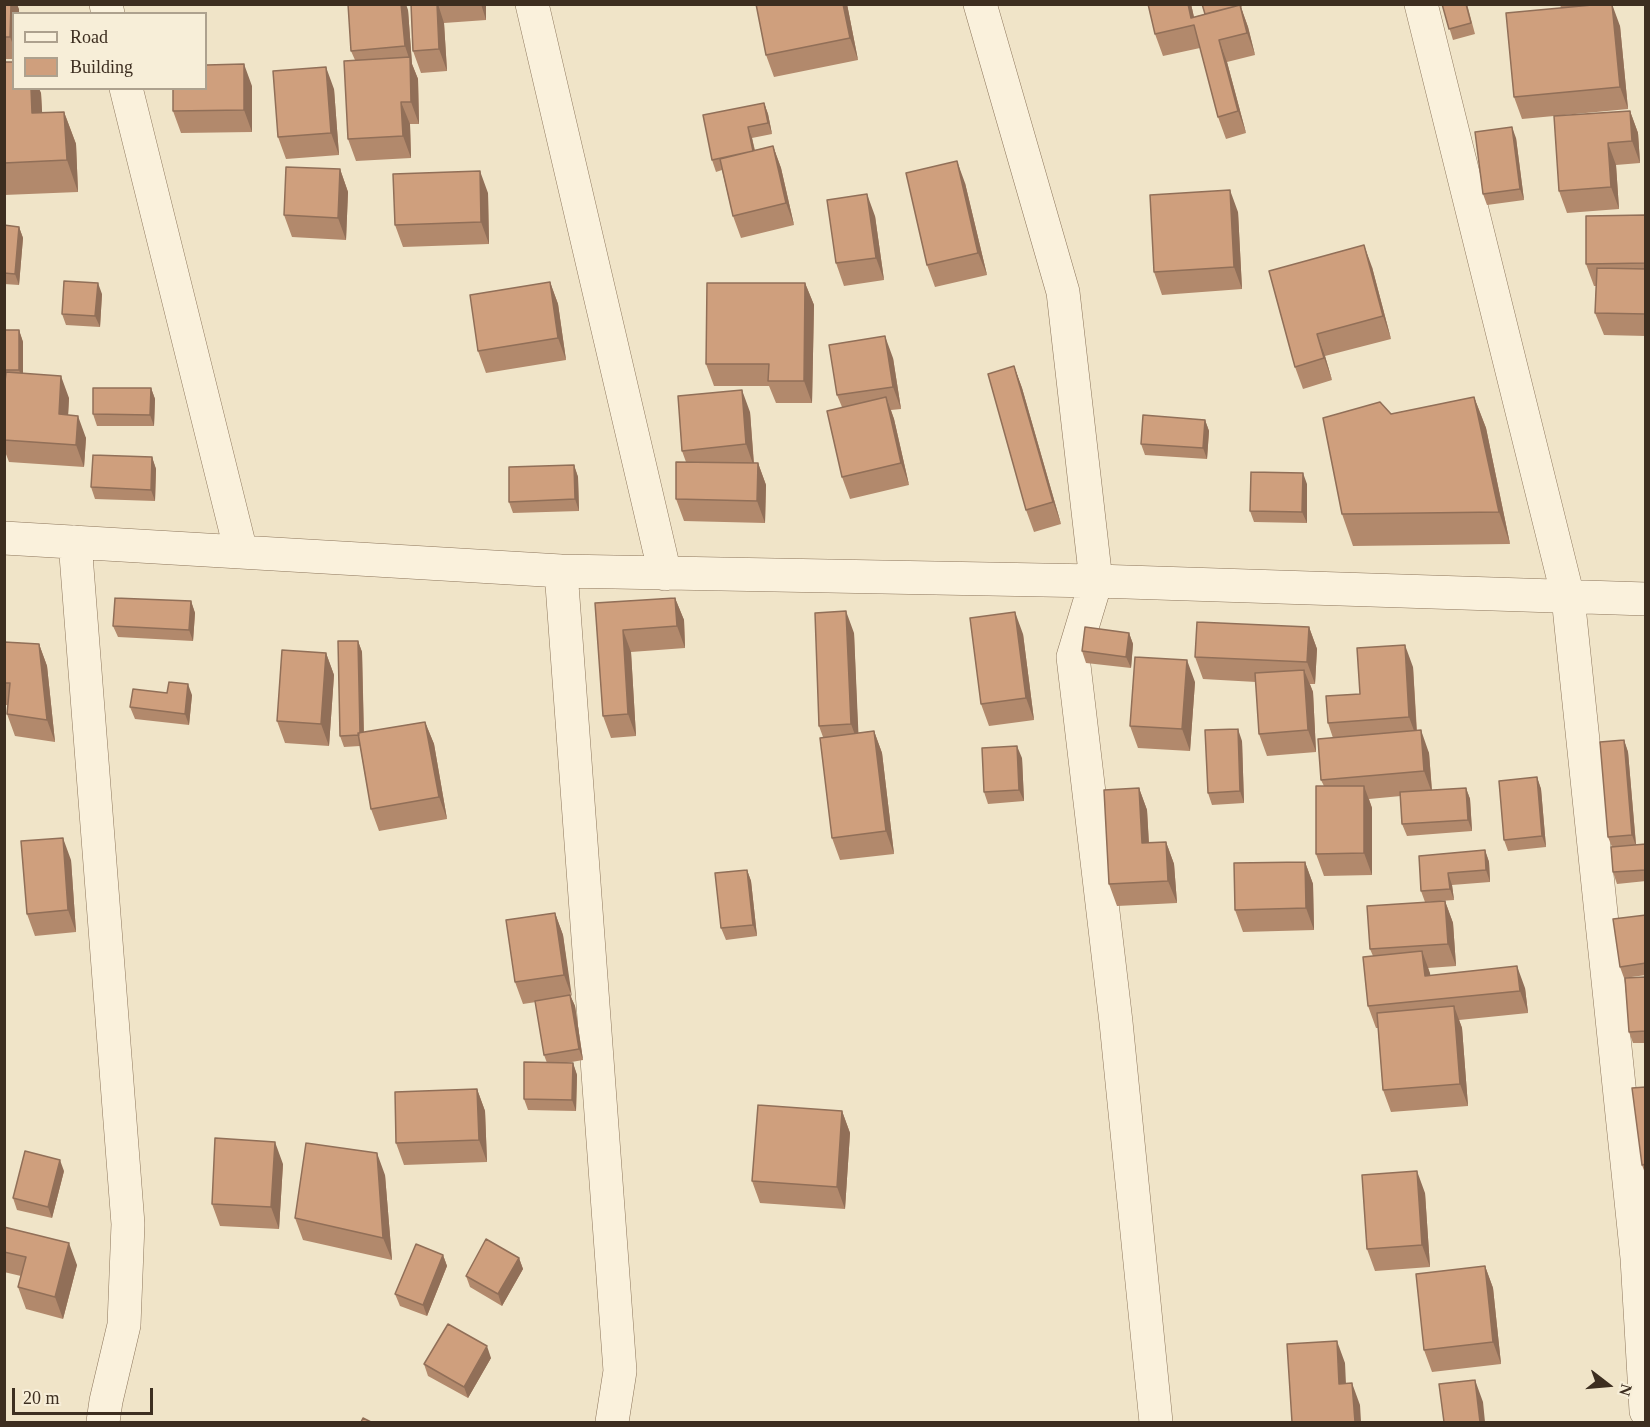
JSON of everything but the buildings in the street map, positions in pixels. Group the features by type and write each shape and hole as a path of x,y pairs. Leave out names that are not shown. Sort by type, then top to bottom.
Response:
{"street":[{"path":"532,4 665,574"},
{"path":"980,4 1064,292 1096,581 1073,657 1116,1022 1156,1422"},
{"path":"1421,4 1568,597 1637,1258 1646,1411"},
{"path":"126,90 242,552"},
{"path":"4,538 561,572 1096,581 1646,599"},
{"path":"75,542 128,1224 124,1325 103,1422"},
{"path":"561,572 620,1371 612,1422"}]}
